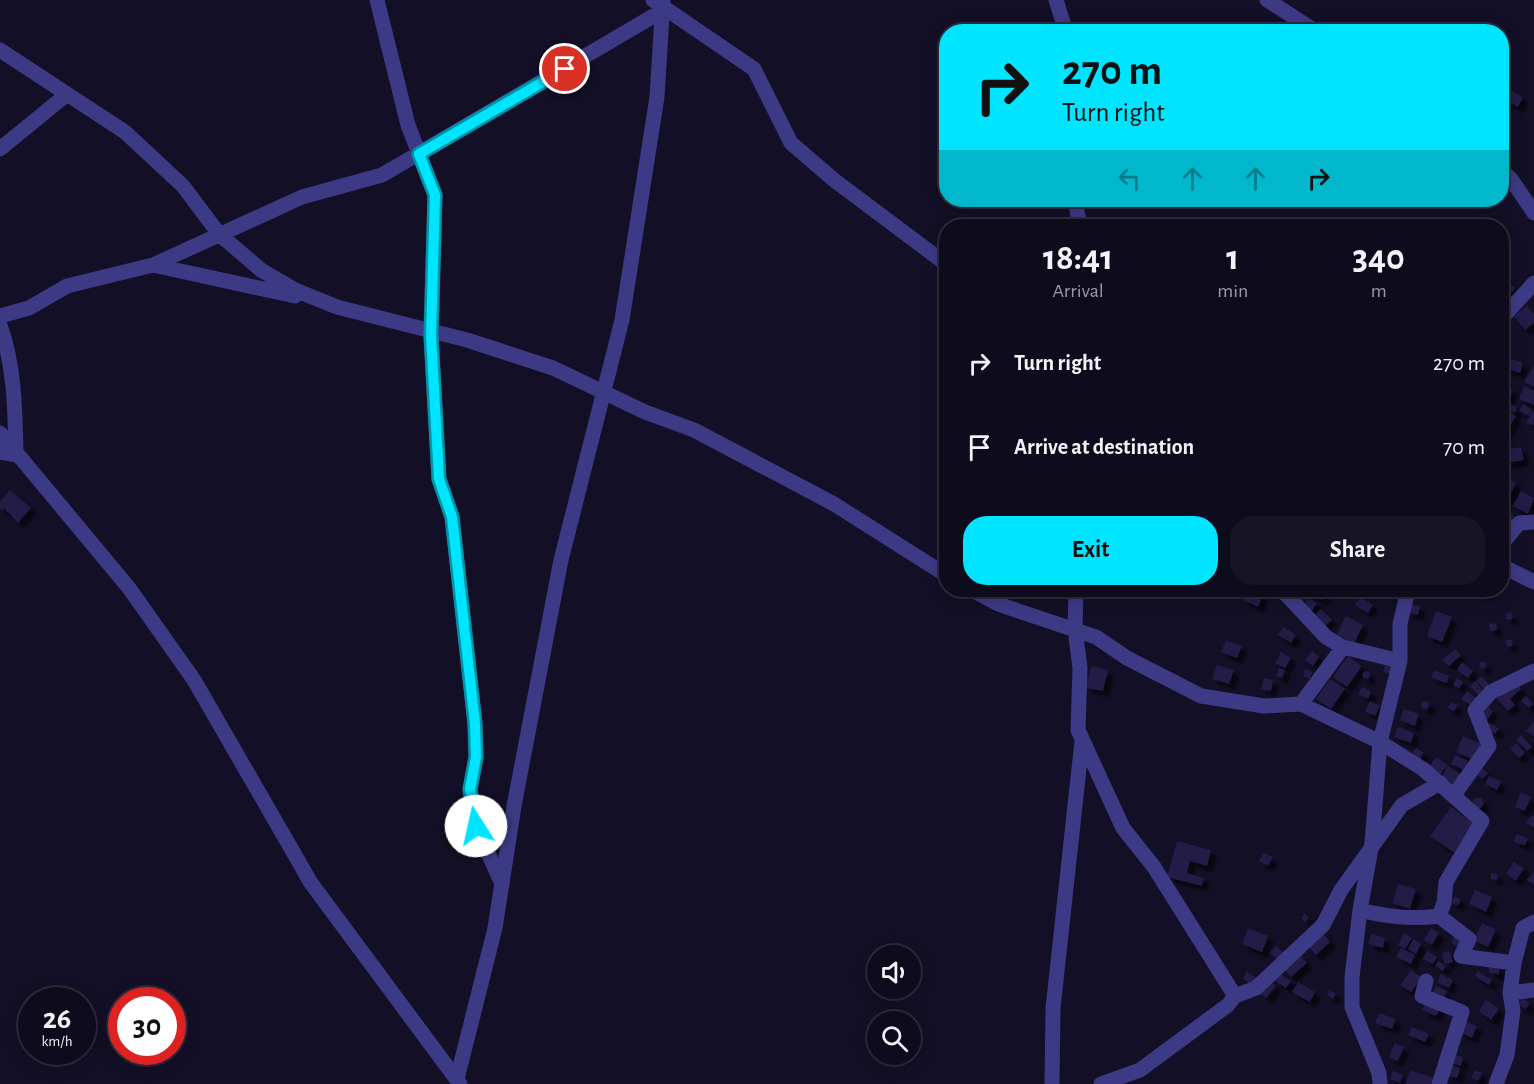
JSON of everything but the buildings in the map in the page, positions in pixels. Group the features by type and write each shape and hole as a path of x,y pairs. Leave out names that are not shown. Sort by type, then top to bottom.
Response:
{"street":[{"path":"377,0 408,125 435,195 431,332 439,479 452,517 475,724 476,757 470,789 476,826 502,884"},
{"path":"1056,0 1064,24"},
{"path":"1267,0 1304,24"},
{"path":"0,316 29,308 67,286 153,265 302,197 382,175 660,4"},
{"path":"660,4 754,69 791,143 834,180 939,259"},
{"path":"459,1082 495,928 561,560 622,320 657,97 660,4"},
{"path":"0,50 109,121 140,146 183,186 219,234 261,270 295,290 327,303"},
{"path":"0,149 66,95"},
{"path":"1509,178 1534,213"},
{"path":"153,265 231,280 327,303 553,368 645,412 694,430 763,466 834,504 939,571"},
{"path":"1509,310 1534,282"},
{"path":"0,325 6,342 14,390 16,455"},
{"path":"0,433 138,601 194,680 311,883 429,1045 459,1082"},
{"path":"0,452 16,455"},
{"path":"1509,535 1519,523 1534,522"},
{"path":"1509,570 1534,582"},
{"path":"985,597 998,604 1096,636 1126,658 1201,696 1264,706 1301,704 1380,742 1440,783 1482,821 1446,882 1444,903 1439,916"},
{"path":"1076,597 1075,628 1080,668 1078,730 1123,828 1154,867 1235,996"},
{"path":"1289,597 1326,637 1343,647 1400,661"},
{"path":"1380,1084 1379,1073 1352,1007 1352,977 1360,910 1372,843 1380,742 1400,661 1400,624 1406,597"},
{"path":"1301,704 1343,647"},
{"path":"1454,795 1489,746 1475,710 1491,692 1534,671"},
{"path":"1052,1084 1053,1008 1082,740"},
{"path":"1101,1084 1140,1070 1228,1005 1235,996 1256,988 1323,925 1341,890 1372,843 1402,805 1440,783"},
{"path":"1360,910 1390,918 1400,916 1416,919 1439,916 1468,939 1461,956 1514,963"},
{"path":"1496,1084 1507,1054 1513,1011 1510,993 1514,963 1523,928 1534,922"},
{"path":"1426,981 1422,996 1462,1012 1439,1084"},
{"path":"1510,993 1534,990"}],"route":[{"path":"476,826 470,789 476,757 475,724 452,517 439,479 431,336 435,195 419,154 565,69"}]}
